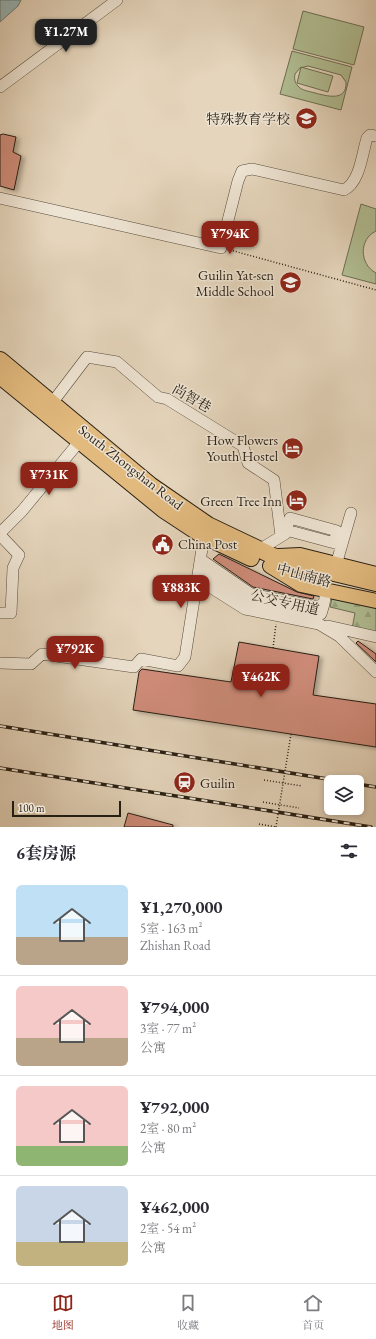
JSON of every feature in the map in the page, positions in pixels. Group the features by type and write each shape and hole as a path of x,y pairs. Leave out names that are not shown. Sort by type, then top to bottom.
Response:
{"highway":[{"name":"South Zhongshan Road","path":"0,360 171,500 208,525 259,550 272,561"},
{"name":"South Zhongshan Road","path":"0,376 164,510 206,536 241,554 272,561"},
{"name":"中山南路","path":"272,561 328,596"},
{"path":"328,596 376,583"},
{"path":"328,596 376,592"}],"main road":[{"path":"328,596 376,574"},
{"path":"328,596 376,601"}],"street":[{"path":"0,87 118,0"},
{"path":"0,198 221,248 238,181 242,171 252,169 344,190 350,187 354,180 367,138 370,135 376,136"},
{"name":"尚智巷","path":"52,403 87,357 117,362 158,397 167,399 243,446 248,463 274,480 285,530"},
{"path":"0,613 11,613 13,568 19,555 0,534 22,511 79,442"},
{"path":"206,536 203,563 251,594 316,607 328,596 337,542 351,513"},
{"path":"259,550 285,530 337,542"},
{"path":"0,663 31,664 42,654 134,667 141,659 178,666 185,657 206,536"},
{"name":"公交专用道","path":"203,563 199,580 245,610 328,596 339,636 376,672"},
{"path":"328,596 376,637"}],"path":[{"path":"221,248 376,290"},
{"path":"259,824 276,827 291,734"},
{"path":"264,780 302,786"},
{"path":"263,802 299,808"}],"green space":[{"path":"303,11 364,27 354,65 293,49"},
{"path":"292,51 352,67 341,110 280,94","holes":["308,66 341,75 346,82 345,88 343,93 335,96 304,90 295,82 295,74 300,68"]},
{"path":"301,67 333,76 328,92 297,83"},
{"path":"361,204 376,209 376,231 366,240 363,252 366,264 376,273 376,284 342,275"},
{"path":"333,595 376,604 376,634 352,629 355,613 330,607"}],"water":[{"path":"0,0 21,0 18,6 0,22"}],"building":[{"path":"3,134 16,137 13,152 21,156 14,190 0,186 0,135"},
{"path":"219,554 297,592 314,596 313,599 253,587 213,559"},
{"path":"358,641 376,654 376,662 356,643"},
{"path":"239,642 319,656 313,695 376,704 376,747 133,710 139,672 142,669 231,682"},
{"path":"128,813 173,825 173,827 124,827"}],"railway":[{"path":"0,726 324,778"},
{"path":"0,768 371,827"},
{"path":"364,785 376,787"}],"place":[{"name":"特殊教育学校","path":"306,119"},
{"name":"Guilin Yat-sen Middle School","path":"290,283"},
{"name":"How Flowers Youth Hostel","path":"293,448"},
{"name":"Green Tree Inn","path":"297,501"},
{"name":"China Post","path":"162,544"},
{"name":"Guilin","path":"185,783"}]}
